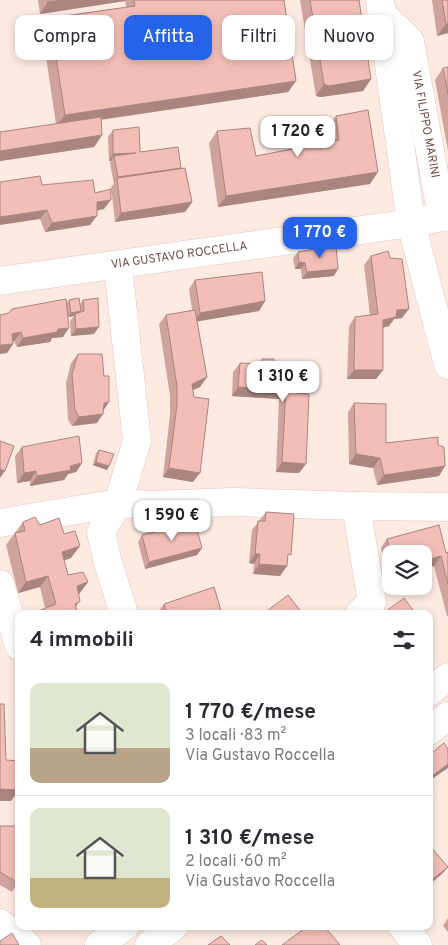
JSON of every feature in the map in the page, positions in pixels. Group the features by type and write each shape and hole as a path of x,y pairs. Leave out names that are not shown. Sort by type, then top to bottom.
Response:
{"street":[{"name":"VIA FILIPPO MARINI","path":"380,6 410,41 445,216"},
{"name":"VIA FILIPPO MARINI","path":"380,6 411,223 448,365"},
{"name":"VIA GUSTAVO ROCCELLA","path":"0,281 118,266 411,223 445,216"},
{"path":"118,266 137,441 118,503 101,532 123,610"},
{"path":"0,524 118,503 151,505 234,502 448,507"},
{"path":"356,506 372,602 363,610"},
{"path":"0,584 15,633"},
{"path":"433,689 448,677"},
{"path":"433,728 448,716"},
{"path":"0,923 27,945"},
{"path":"99,945 119,930"},
{"path":"149,945 169,930"},
{"path":"405,930 418,945"}],"building":[{"path":"48,0 64,0 48,2"},
{"path":"134,0 284,0 286,15 222,15 222,60 293,60 296,81 65,115 56,60 114,60 114,15 71,15 135,6"},
{"path":"310,0 359,0 361,15 312,15"},
{"path":"442,0 448,0 448,24 446,24"},
{"path":"320,60 368,60 371,79 329,86 324,84"},
{"path":"448,67 448,94 443,68"},
{"path":"368,110 378,172 226,196 217,131 250,128 256,156 339,140 336,116"},
{"path":"101,117 102,135 0,151 0,132"},
{"path":"139,127 140,152 178,147 181,168 118,177 114,156 136,153 113,154 113,130"},
{"path":"185,168 192,202 121,213 117,178"},
{"path":"40,176 42,185 93,180 95,193 111,189 111,200 97,202 97,216 52,223 47,210 0,217 0,182"},
{"path":"336,245 338,269 307,272 305,263 299,262 298,252"},
{"path":"388,251 390,258 402,259 409,309 397,310 396,317 383,320 383,370 354,370 355,317 378,314 371,256"},
{"path":"262,272 265,301 200,313 195,280"},
{"path":"79,298 81,311 71,313 69,300"},
{"path":"98,298 99,327 76,329 75,314 84,311 83,300"},
{"path":"66,299 69,328 23,338 21,332 12,334 13,344 1,345 0,349 0,315 9,313 12,309"},
{"path":"195,310 207,377 192,384 194,397 209,399 200,473 169,468 177,405 177,386 166,315"},
{"path":"78,354 102,354 104,376 109,376 109,402 104,403 103,414 79,417 75,410 72,374"},
{"path":"262,359 274,359 274,364 299,365 297,393 309,394 306,464 282,462 286,389 238,387 240,363 262,364"},
{"path":"354,403 386,404 386,443 438,437 438,445 444,447 445,466 384,475 380,458 356,454"},
{"path":"79,436 82,463 70,466 71,470 37,476 36,471 24,473 22,447"},
{"path":"0,441 14,446 5,471 0,469"},
{"path":"99,450 114,454 109,466 96,462"},
{"path":"266,512 294,514 291,555 288,554 287,566 259,564 260,554 255,554 258,521 265,521"},
{"path":"35,517 40,525 59,518 64,534 75,531 80,546 62,552 68,575 83,572 88,582 77,586 80,601 75,604 77,610 41,610 56,604 48,576 26,582 15,533 25,531 23,522"},
{"path":"195,522 202,548 149,562 142,535"},
{"path":"439,525 446,553 448,552 448,584 441,556 432,559 432,545 389,545 387,539"},
{"path":"214,587 221,610 166,610 164,604"},
{"path":"288,595 300,610 268,610"},
{"path":"404,598 413,610 388,610"},
{"path":"0,704 4,704 6,760 15,761 15,790 0,789"},
{"path":"444,743 448,749 448,764 433,775 433,752"},
{"path":"0,826 15,826 15,881 0,872"},
{"path":"433,849 448,867 433,879"},
{"path":"303,930 327,930 340,945 282,945"},
{"path":"12,933 19,945 0,945 0,941"},
{"path":"221,936 230,945 208,945"},
{"path":"262,940 267,945 255,945"}]}
